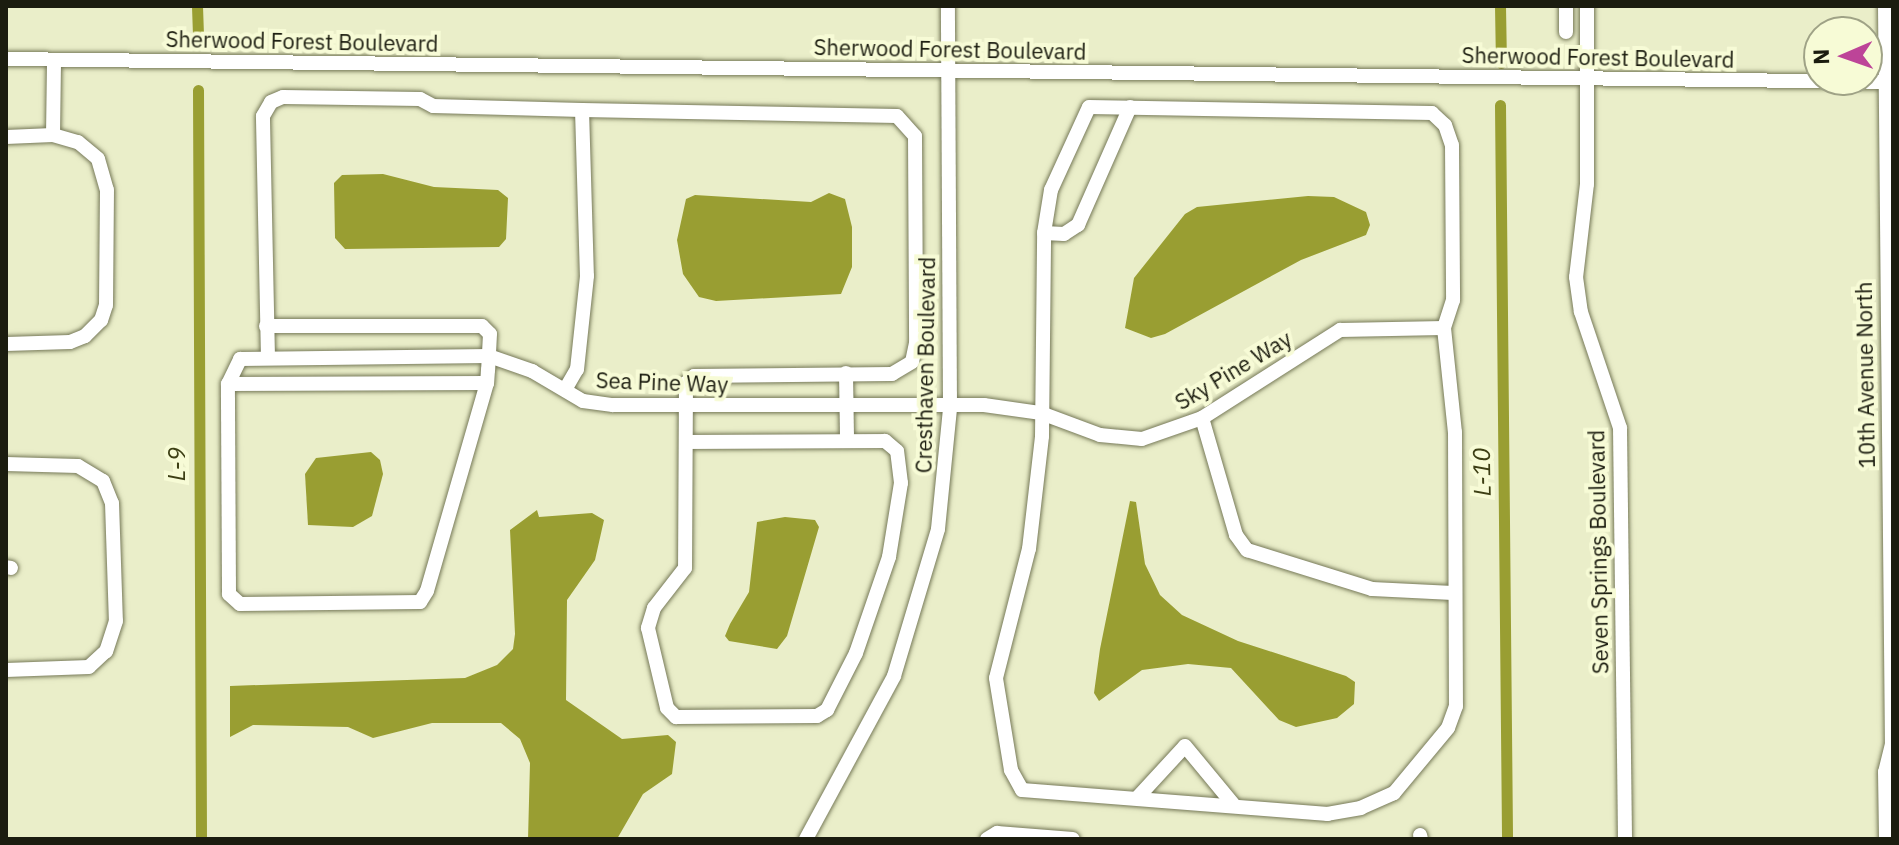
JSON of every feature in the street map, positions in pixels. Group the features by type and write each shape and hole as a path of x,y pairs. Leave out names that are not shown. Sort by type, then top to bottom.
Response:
{"street":[{"name":"Cresthaven Boulevard","path":"806,839 894,676 910,635 938,529 950,408 948,6"},
{"path":"1566,6 1566,32"},
{"name":"Seven Springs Boulevard","path":"1587,6 1587,184 1576,277 1581,312 1620,428 1625,839"},
{"name":"10th Avenue North","path":"1885,6 1893,745 1885,772 1886,839"},
{"name":"Sherwood Forest Boulevard","path":"6,59 1888,82"},
{"path":"53,135 54,60"},
{"path":"268,358 263,116 271,102 283,97 420,99 433,106 897,116 915,136 914,353 902,371 694,376 686,383 689,442 685,568 654,608 648,628 667,708 676,717 817,716 827,710 856,653 889,557 901,483 897,451 885,441 689,442"},
{"path":"1089,107 1432,113 1445,125 1452,145 1453,300 1444,328 1455,432 1453,593 1456,706 1448,728 1394,793 1361,808 1328,814 1233,804 1022,790 1011,770 996,678 1029,549 1041,413 1044,233 1051,190 1089,107"},
{"path":"1044,233 1064,234 1078,225 1130,107"},
{"path":"565,390 577,369 587,276 582,110"},
{"path":"6,137 53,135 85,147 105,173 106,305 97,326 78,340 6,344"},
{"path":"266,326 482,326 490,334 487,383 427,591 420,602 240,604 229,594 228,384 487,383"},
{"name":"Sky Pine Way","path":"950,408 984,405 1041,413 1100,435 1142,439 1202,418 1340,330 1444,328"},
{"name":"Sea Pine Way","path":"228,384 240,359 489,356 583,401 613,405 950,408"},
{"path":"846,373 847,440"},
{"path":"1202,418 1236,535 1247,550 1372,589 1453,593"},
{"path":"6,464 78,466 103,481 112,503 116,621 106,651 89,667 6,670"},
{"path":"1138,797 1185,746 1233,804"},
{"path":"987,839 997,833 1073,839"}],"shaded area":[{"path":"383,174 434,187 498,190 508,198 506,239 499,247 345,249 335,238 334,183 342,175"},
{"path":"829,193 845,199 852,227 852,267 841,294 716,301 699,297 683,274 677,240 686,199 695,195 811,202"},
{"path":"1308,196 1334,197 1366,212 1370,225 1366,235 1301,260 1165,334 1151,338 1125,328 1134,278 1185,214 1197,207"},
{"path":"371,452 380,460 383,474 372,516 353,527 308,525 305,474 316,458"},
{"path":"1130,501 1136,502 1145,564 1160,595 1182,615 1238,641 1346,676 1355,682 1354,704 1337,718 1296,727 1279,720 1231,668 1188,664 1142,670 1099,701 1094,693 1100,649"},
{"path":"537,510 539,517 592,513 604,520 595,560 567,600 566,700 622,739 668,735 676,742 672,774 643,794 617,839 528,839 530,763 520,739 501,723 432,723 373,738 348,727 253,725 230,737 230,686 465,678 497,665 513,649 515,634 510,530"},
{"path":"785,517 815,520 819,527 787,636 777,649 729,641 725,636 749,592 757,522"}],"waterway":[{"name":"L-9","path":"197,6 198,38"},
{"name":"L-10","path":"1500,6 1501,63"},
{"name":"L-9","path":"198,90 201,839"},
{"name":"L-10","path":"1500,105 1507,839"}]}
